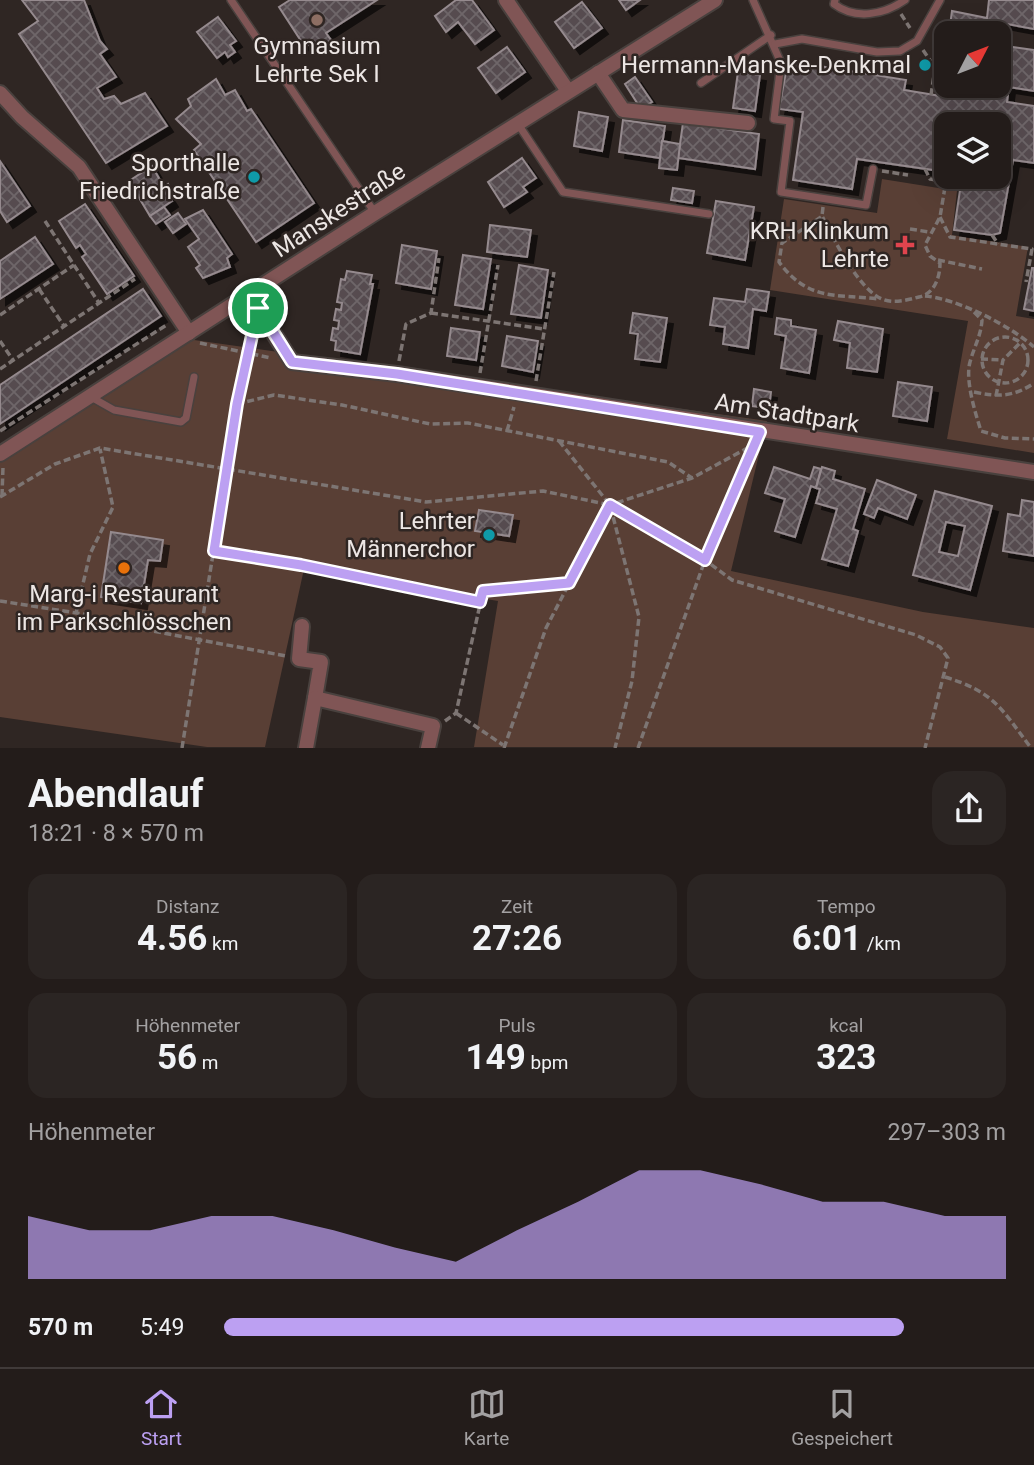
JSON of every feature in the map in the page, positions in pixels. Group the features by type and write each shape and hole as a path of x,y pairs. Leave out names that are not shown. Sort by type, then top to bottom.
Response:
{"street":[{"path":"506,0 568,91"},
{"name":"Manskestraße","path":"0,454 375,213 715,0"},
{"path":"598,73 623,110 748,123"},
{"path":"0,93 22,117 79,167 178,317 185,336"},
{"path":"249,295 292,362"},
{"name":"Am Stadtpark","path":"292,362 397,374 519,393 758,438 1034,472"},
{"path":"302,626 299,659 321,662 306,747"},
{"path":"315,698 433,726 428,747"}],"lane":[{"path":"232,0 375,213"},
{"path":"753,0 771,35 781,63 774,119 790,121 781,192 866,205 873,169"},
{"path":"835,0 834,4 843,11 876,15 905,0"},
{"path":"775,44 802,39 877,52 900,51 917,41 940,0"},
{"path":"701,83 771,35"},
{"path":"517,123 563,192 709,214"},
{"path":"90,396 114,410 181,422 186,418 194,377"}],"path":[{"path":"873,169 908,175"},
{"path":"925,169 930,179 934,178"},
{"path":"945,189 940,217 929,232 925,245 930,256 939,262 982,269"},
{"path":"823,198 822,216 853,271 880,299"},
{"path":"822,216 782,243 779,262 805,289 834,296 895,302 925,296 945,297 1012,331 1034,347"},
{"path":"940,217 950,237 1033,249 1026,282"},
{"path":"44,221 99,303"},
{"path":"910,229 929,232"},
{"path":"992,235 998,244"},
{"path":"431,313 439,258"},
{"path":"925,296 936,285 940,271 939,262"},
{"path":"0,315 74,265"},
{"path":"478,387 498,265"},
{"path":"0,369 148,270"},
{"path":"534,396 554,272"},
{"path":"39,289 64,326"},
{"path":"182,747 237,404 258,308"},
{"path":"974,312 982,320 981,334 969,364 967,383 973,392 981,431 1005,438 1034,439"},
{"path":"397,374 406,324 431,313 544,329"},
{"path":"0,432 178,317"},
{"path":"1011,337 1012,331"},
{"path":"185,336 292,362"},
{"path":"1000,337 1011,337 1021,343 1027,351 1028,366 1022,377 1011,384 999,383 988,377 981,359 989,343 1000,337"},
{"path":"0,341 13,360"},
{"path":"996,396 1003,360 1021,343"},
{"path":"981,359 1003,360"},
{"path":"973,392 996,396 1018,394 1034,383"},
{"path":"507,431 519,393"},
{"path":"237,404 274,395 342,405 430,424 468,423 668,462 692,478"},
{"path":"456,713 504,746 546,628 610,505 692,478 758,438"},
{"path":"638,747 705,560 758,438"},
{"path":"558,439 610,505 639,617 632,681 615,747"},
{"path":"76,613 90,554 113,507 100,448"},
{"path":"1,497 55,464 100,448 426,502 543,491 610,505 705,560 732,579 916,635 940,647 948,658 925,747"},
{"path":"0,461 5,470 1,497"},
{"path":"214,551 301,565 480,602"},
{"path":"433,726 456,713 483,591 569,583"},
{"path":"0,601 76,613 104,622 299,659"},
{"path":"944,677 973,686 994,699 1031,747"}],"shaded area":[{"path":"882,179 957,191 952,235 1028,247 1016,316 1034,319 1034,453 947,439 968,321 770,290 784,199 877,213"},
{"path":"187,339 767,421 731,571 923,612 1034,628 1034,747 474,747 498,601 304,569 265,747 207,747 0,717 0,461"}],"building":[{"path":"22,0 84,0 100,41 107,49 100,54 116,77 97,88 104,99 114,96 121,104 145,93 167,126 106,163 19,34 38,21"},
{"name":"Gymnasium Lehrte Sek I","path":"290,0 377,0 326,33 331,40 319,48 314,41 305,47 279,7"},
{"path":"456,0 472,0 494,30 475,44 458,22 446,32 435,16"},
{"path":"619,0 640,0 626,10"},
{"path":"989,0 1034,0 1034,29 1012,25 1012,21 951,21 952,11 987,18"},
{"path":"582,2 602,28 574,48 555,22"},
{"path":"218,17 236,41 230,45 235,52 228,57 225,52 217,58 197,32"},
{"path":"507,47 525,72 496,93 478,68"},
{"path":"1012,47 1034,50 1034,91 1012,87"},
{"path":"788,61 906,80 904,90 934,95 934,98 1008,98 1007,102 1034,106 1034,163 1013,160 1011,171 1011,112 934,112 934,170 857,159 852,189 793,180 803,112 779,109"},
{"path":"738,72 760,75 755,111 733,108"},
{"path":"635,77 652,102 641,109 625,84"},
{"name":"Sporthalle Friedrichstraße","path":"216,79 225,95 235,90 247,111 251,109 314,203 256,242 194,150 201,144 176,119 191,106 188,99"},
{"path":"579,112 608,117 602,151 574,146"},
{"path":"623,120 665,126 660,158 619,152"},
{"path":"683,123 759,134 755,169 678,158"},
{"path":"662,141 680,144 677,170 659,168"},
{"path":"522,158 536,178 523,187 527,192 504,207 488,182"},
{"path":"0,161 30,206 7,222 0,211"},
{"path":"152,166 164,187 168,184 172,190 167,193 172,201 150,216 129,181"},
{"path":"673,188 694,191 692,203 671,200"},
{"path":"960,189 1008,189 1000,233 992,235 954,230"},
{"path":"716,201 754,207 745,260 707,253"},
{"path":"85,204 134,276 107,294 82,257 86,254 80,245 76,248 59,221"},
{"path":"164,207 170,215 156,224 150,216"},
{"path":"203,210 232,254 227,258 230,267 203,278 196,268 200,265 188,247 199,239 185,219"},
{"path":"178,213 186,224 173,233 165,222"},
{"path":"490,225 531,230 527,257 487,252"},
{"path":"35,237 53,264 0,299 0,261"},
{"path":"402,245 437,251 431,289 396,283"},
{"path":"463,255 491,259 483,309 455,305"},
{"path":"519,265 548,270 541,318 511,314"},
{"path":"1034,268 1034,311 1024,309"},
{"path":"347,271 372,275 370,284 373,284 360,354 335,350 336,341 331,340 333,328 338,329 339,321 334,320 336,309 341,310 342,303 337,302 341,279 345,280"},
{"path":"143,289 161,316 0,424 0,385"},
{"path":"747,289 769,292 766,311 753,309 748,348 723,344 725,327 710,325 714,298 745,302"},
{"path":"633,313 667,318 660,362 635,359 638,334 630,333"},
{"path":"777,318 791,320 791,326 816,330 809,373 781,368 786,336 775,334"},
{"path":"838,321 883,329 877,372 847,368 850,343 834,340"},
{"path":"451,328 480,332 476,360 447,356"},
{"path":"507,336 538,341 533,372 502,366"},
{"path":"898,382 932,387 927,421 893,416"},
{"path":"754,389 771,392 769,408 752,406"},
{"path":"774,467 810,479 814,467 821,469 816,488 811,486 795,537 775,531 785,499 765,493"},
{"path":"822,467 835,471 833,479 865,489 853,529 858,531 848,566 822,559 837,509 816,503 820,489 816,488"},
{"path":"877,480 916,495 907,519 878,508 874,518 864,514"},
{"path":"935,491 992,506 970,590 913,575","holes":["946,522 965,526 958,556 939,552"]},
{"path":"1022,500 1034,502 1034,556 1003,551 1008,514 1020,516"},
{"path":"479,510 513,515 509,536 475,531"},
{"path":"111,532 163,540 160,561 148,560 141,603 101,597"}],"place":[{"name":"Gymnasium Lehrte Sek I","path":"317,20"},
{"name":"Hermann-Manske-Denkmal","path":"925,65"},
{"name":"Sporthalle Friedrichstraße","path":"254,177"},
{"name":"KRH Klinkum Lehrte","path":"905,245"},
{"name":"Lehrter Männerchor","path":"489,535"},
{"name":"Marg-i Restaurant im Parkschlösschen","path":"124,568"}],"route":[{"path":"258,308 292,362 397,374 760,432 705,560 610,505 569,583 483,591 480,602 301,565 214,551 237,404 258,308"}]}
